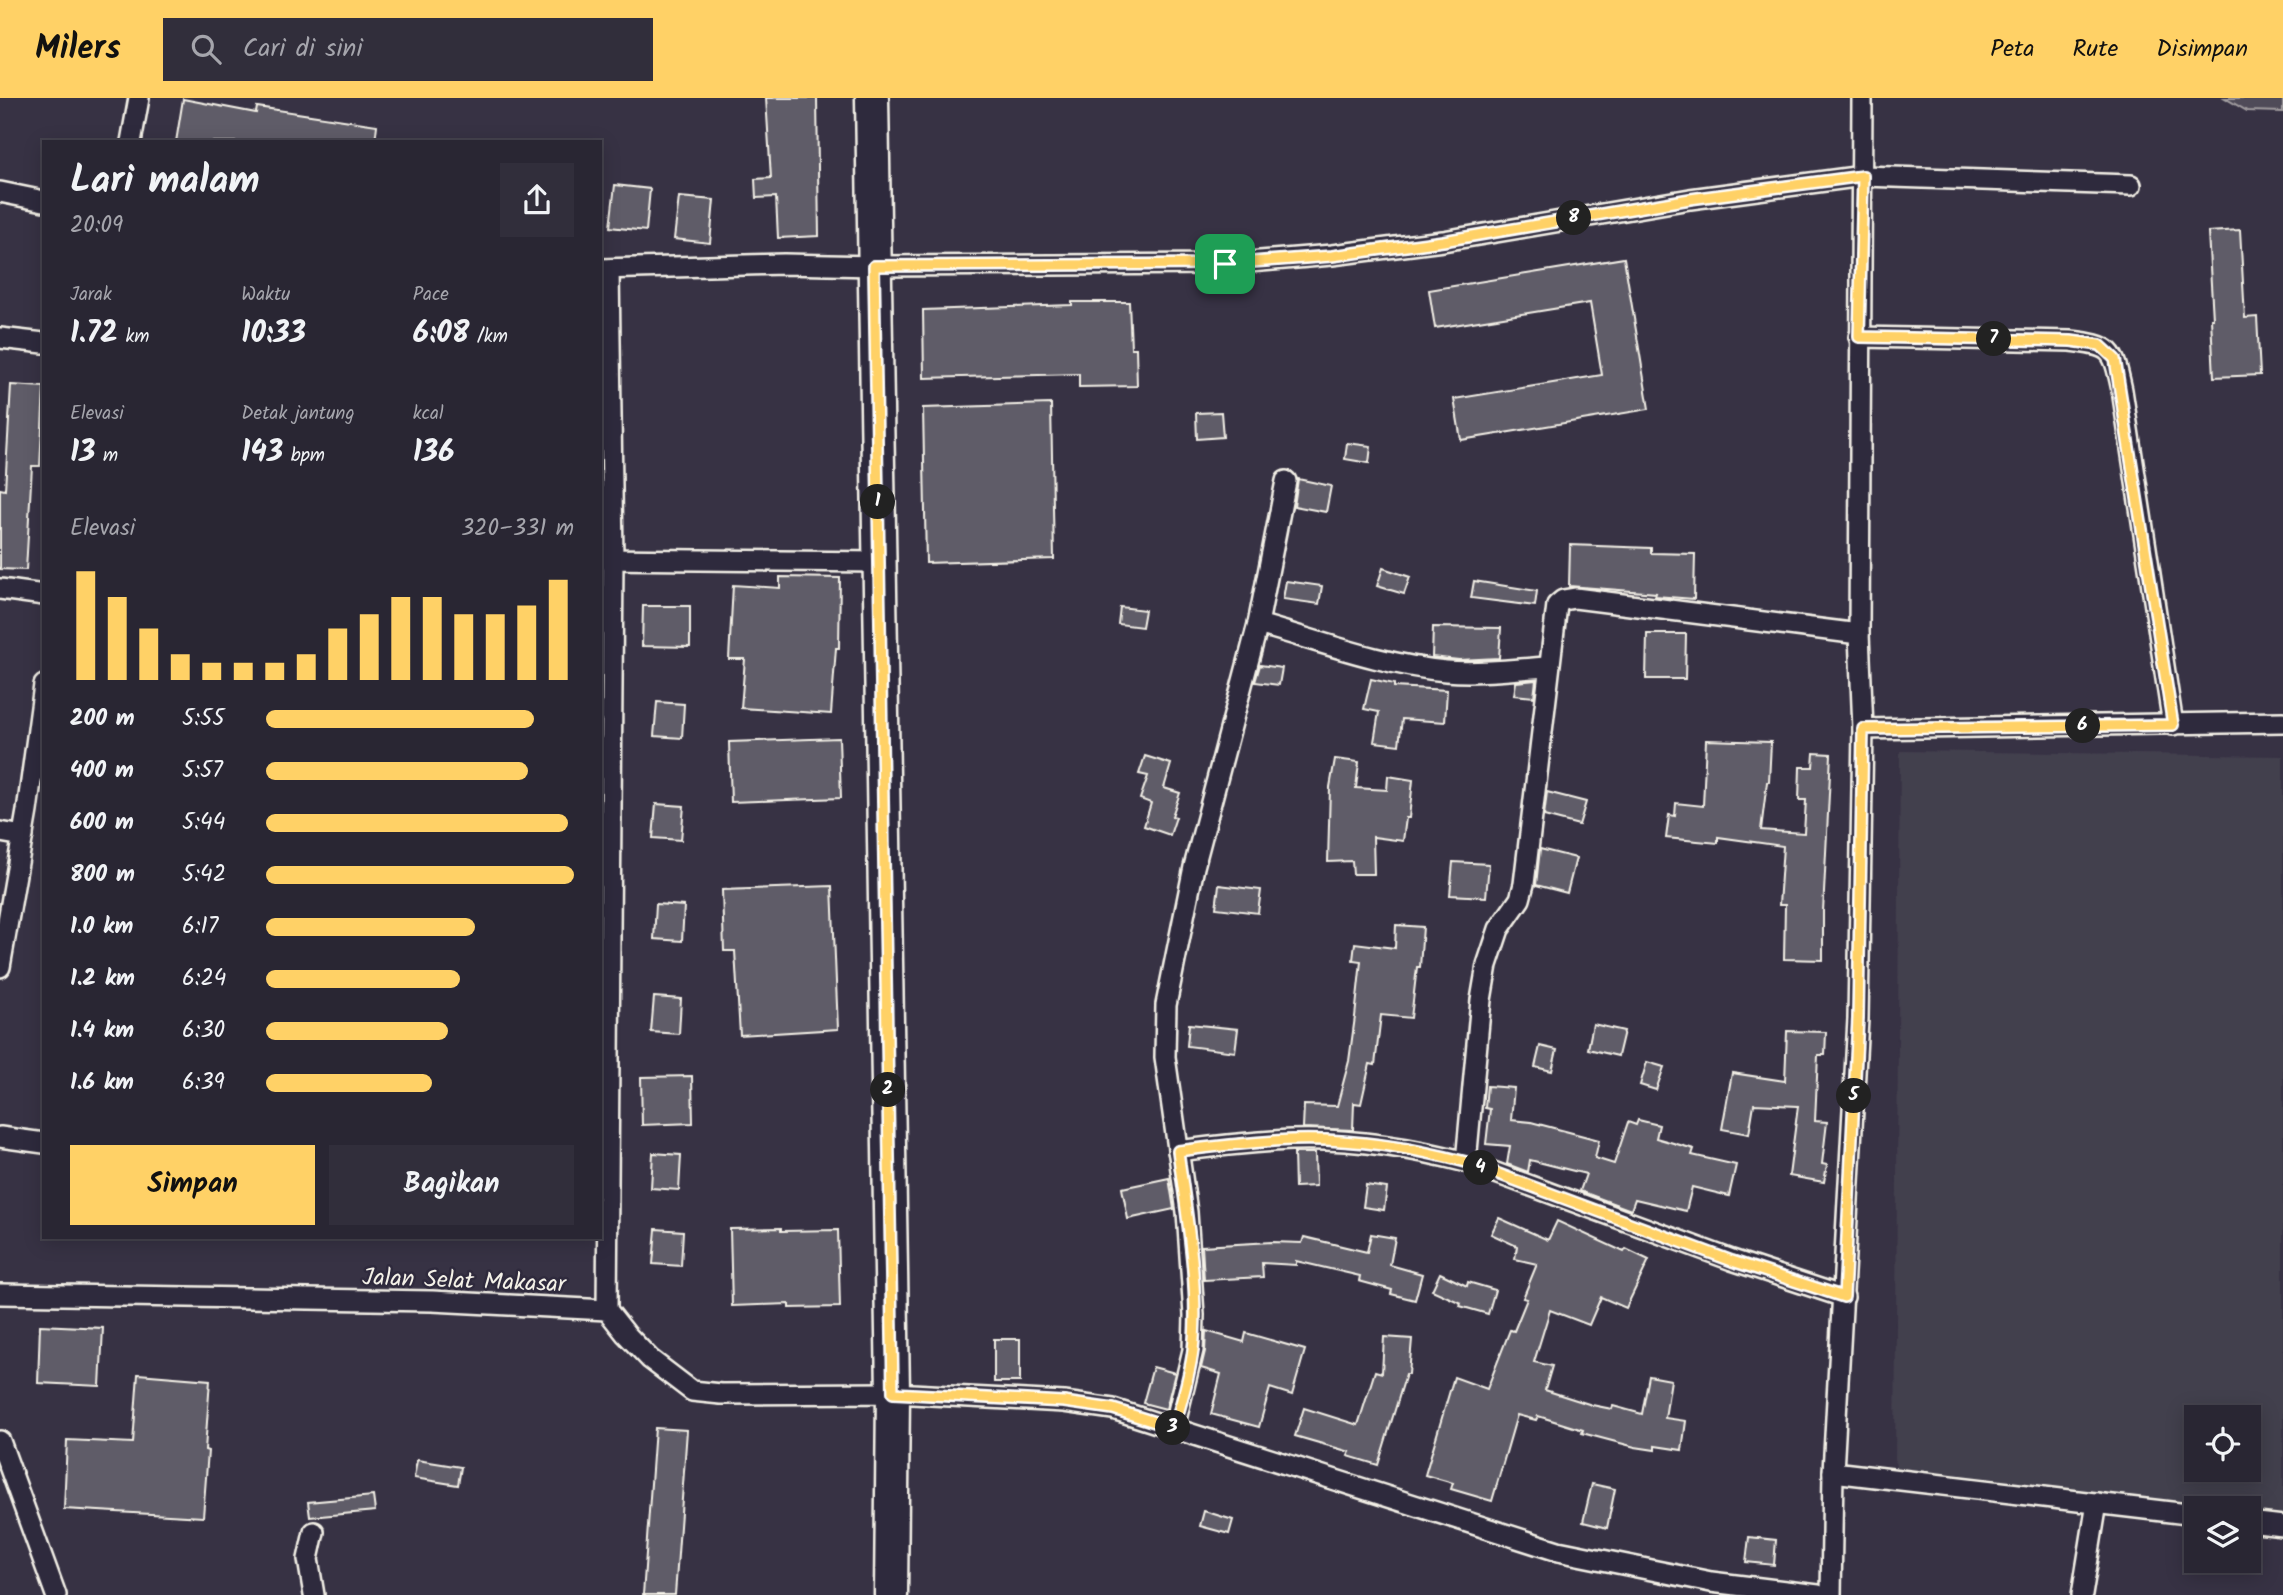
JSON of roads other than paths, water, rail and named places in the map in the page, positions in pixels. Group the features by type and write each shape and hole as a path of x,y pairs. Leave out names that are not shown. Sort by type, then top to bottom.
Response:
{"main road":[{"path":"872,98 893,1393 891,1595"}],"street":[{"path":"131,140 139,98"},
{"path":"1832,1595 1833,1472 1858,1018 1863,729 1859,634 1862,98"},
{"path":"1818,1595 1710,1582 1558,1551 1113,1409 1064,1402 893,1393 721,1394 692,1391 650,1359 626,1334 607,1310 604,269 784,264 1225,264 1332,256 1443,241 1690,199 1863,176 2130,185"},
{"path":"0,192 42,201"},
{"path":"1859,337 2071,341 2100,345 2115,359 2173,725"},
{"path":"0,338 42,343"},
{"path":"1174,1428 1193,1350 1194,1315 1187,1212 1165,1057 1166,1005 1194,867 1258,624 1286,481"},
{"path":"606,559 879,562"},
{"path":"0,589 42,595"},
{"path":"1466,1162 1481,1000 1495,938 1520,899 1524,884 1557,605 1563,600 1575,598 1859,634"},
{"path":"1258,624 1355,652 1446,671 1548,667"},
{"path":"0,967 23,836 36,812 42,717"},
{"path":"1863,729 2283,722"},
{"path":"0,832 23,836"},
{"path":"0,1137 42,1143"},
{"path":"1178,1151 1293,1140 1382,1145 1423,1151 1466,1162 1732,1261 1844,1297"},
{"name":"Jalan Selat Makasar","path":"0,1294 432,1301 607,1310"},
{"path":"0,1441 55,1595"},
{"path":"1833,1472 2184,1514"},
{"path":"2082,1595 2096,1503"},
{"path":"2261,1523 2283,1526"},
{"path":"314,1532 308,1559 314,1595"}]}
